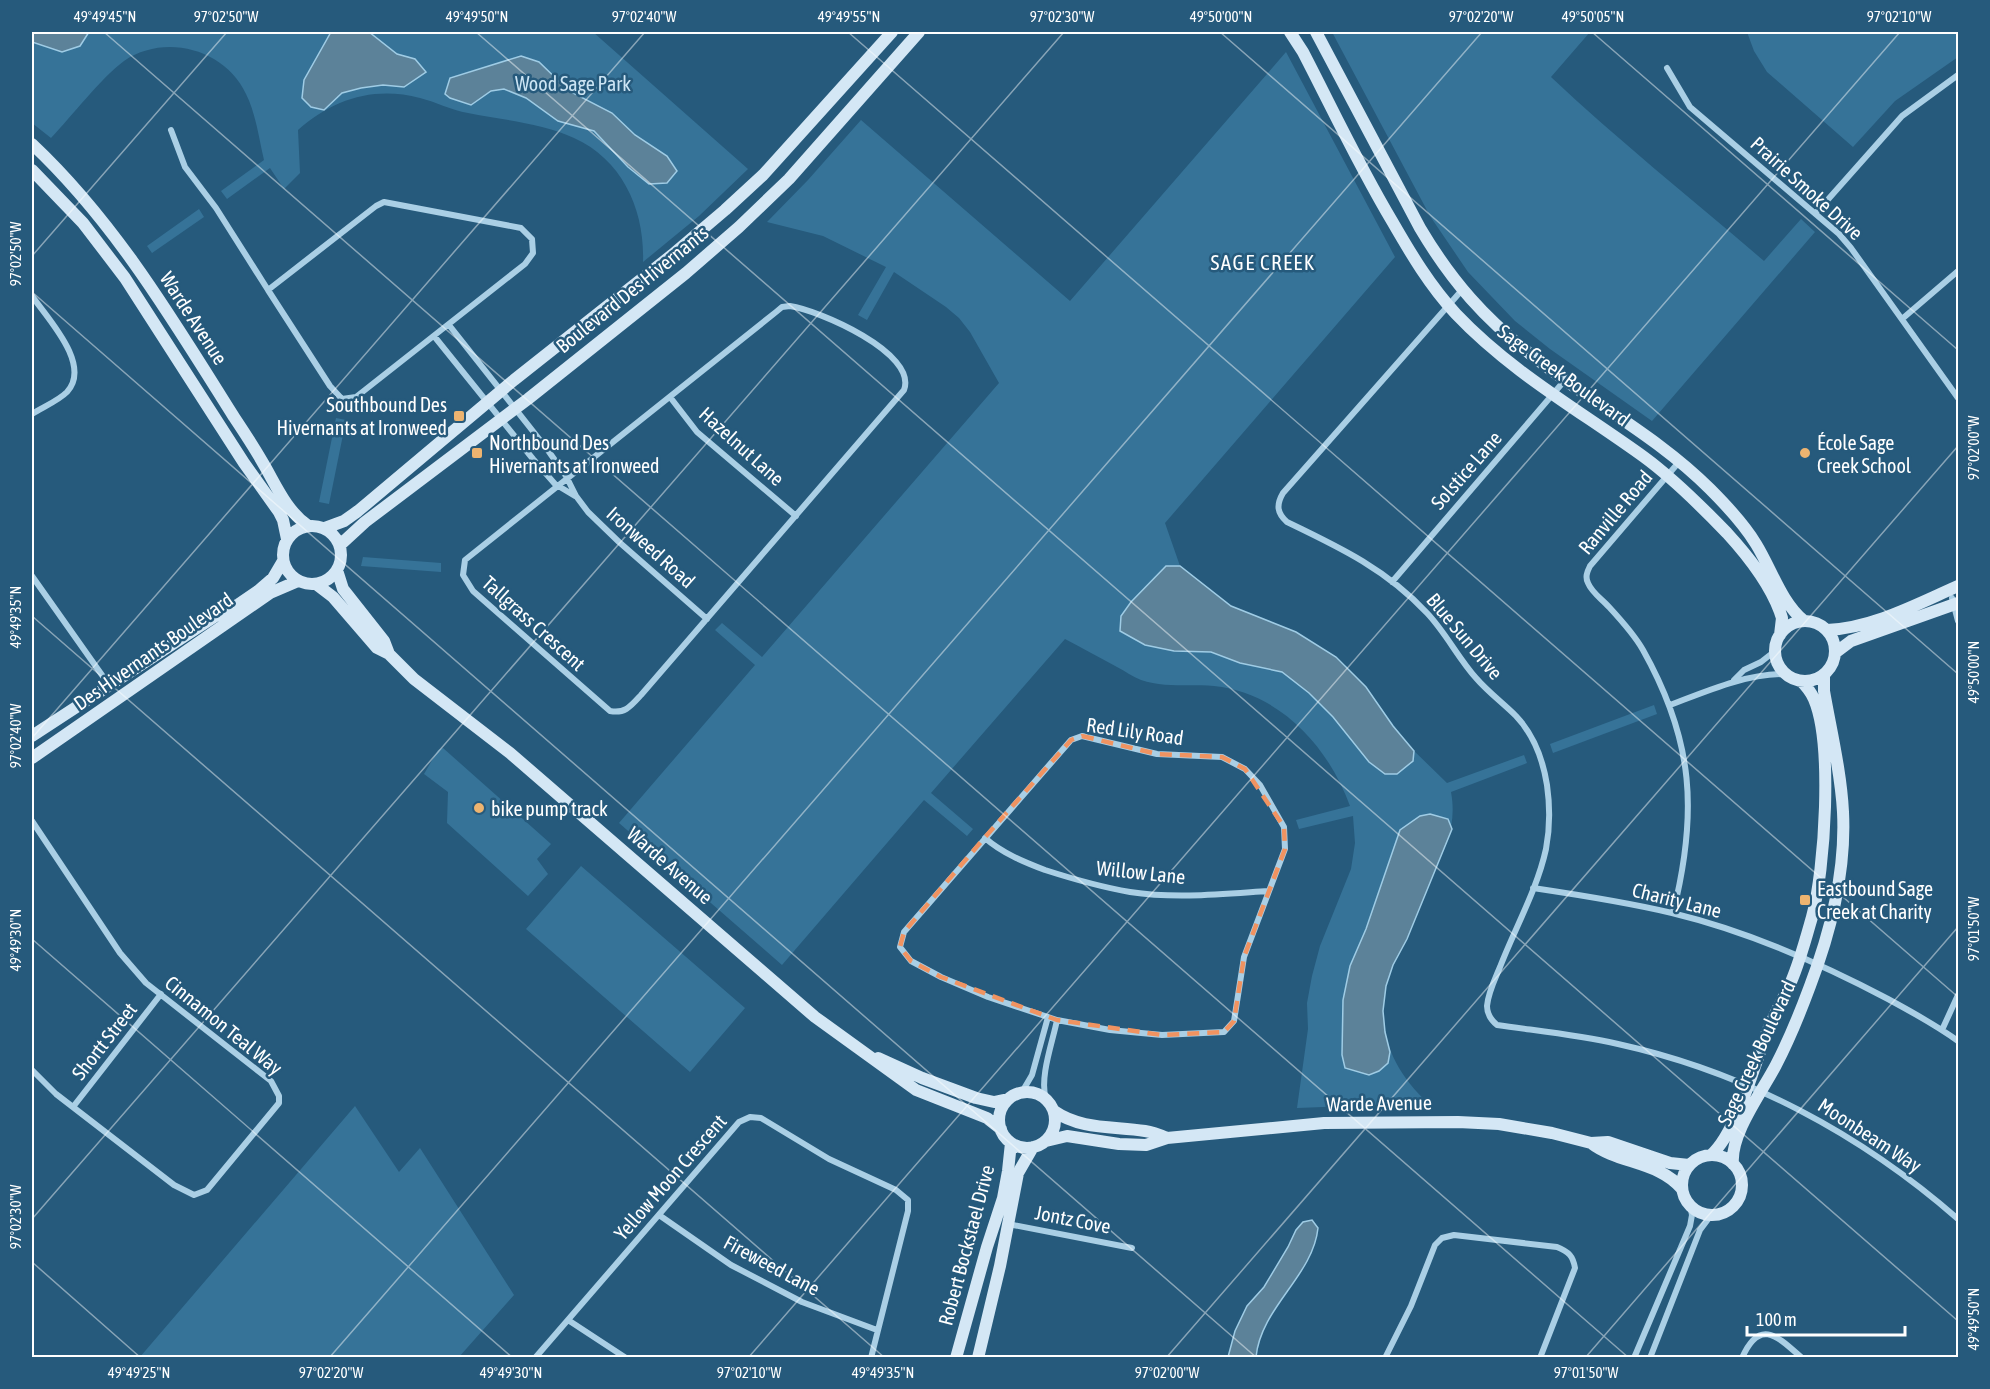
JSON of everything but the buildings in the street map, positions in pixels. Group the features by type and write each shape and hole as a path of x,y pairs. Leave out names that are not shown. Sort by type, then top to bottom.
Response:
{"street":[{"name":"Boulevard Des Hivernants","path":"325,528 344,521 358,511 488,402 699,233 746,191 892,32"},
{"name":"Sage Creek Boulevard","path":"1290,32 1303,52 1379,201 1423,273 1448,304 1502,357 1552,395 1644,457 1707,512 1757,570 1779,608 1782,618 1780,635"},
{"name":"Sage Creek Boulevard","path":"1316,32 1420,228 1462,290 1512,339 1565,380 1635,426 1707,486 1742,524 1769,566 1789,607 1804,621"},
{"name":"Boulevard Des Hivernants","path":"340,545 365,522 501,419 686,273 770,198 916,33"},
{"name":"Prairie Smoke Drive","path":"1667,69 1690,107 1839,234 1959,398"},
{"path":"1816,213 1902,117 1959,75"},
{"path":"171,130 185,166 216,208 268,290 330,386 342,399 356,397 449,325 530,259 534,246 532,239 521,228 384,202 268,290"},
{"name":"Warde Avenue","path":"32,144 83,197 135,262 263,461 287,505 299,520 307,525"},
{"name":"Warde Avenue","path":"32,170 83,223 125,278 244,463 279,512 287,539"},
{"path":"1902,319 1959,270"},
{"name":"Blue Sun Drive","path":"1462,290 1279,499 1280,516 1287,522 1356,556 1392,582 1427,613 1474,676 1516,716 1534,742 1541,760 1550,807 1546,848 1533,888 1490,997 1487,1008 1492,1021 1497,1025 1565,1034 1635,1048 1694,1065 1755,1088"},
{"path":"32,296 68,348 76,369 75,379 65,394 32,414"},
{"name":"Tallgrass Crescent","path":"790,306 825,316 848,326 890,358 905,375 907,383 904,390 626,711 606,709 473,591 463,575 465,560 567,478 782,307 790,306"},
{"name":"Ironweed Road","path":"449,325 515,408 567,478 576,496 600,525 707,619"},
{"name":"Ironweed Road","path":"434,336 533,459 558,486 576,496"},
{"name":"Solstice Lane","path":"1392,582 1565,380"},
{"name":"Hazelnut Lane","path":"670,397 697,432 796,516"},
{"name":"Ranville Road","path":"1673,913 1684,865 1689,813 1688,783 1683,750 1670,705 1639,644 1609,606 1593,591 1586,579 1590,566 1679,461"},
{"path":"307,525 325,528 337,538 340,545 342,558 337,570 332,577 316,584 298,581 289,573 283,561 287,539 296,530 307,525"},
{"name":"Des Hivernants Boulevard","path":"32,736 258,591 273,578 283,561"},
{"name":"Warde Avenue","path":"337,570 343,589 384,641 389,654"},
{"path":"32,576 109,686"},
{"name":"Des Hivernants Boulevard","path":"32,758 270,593 298,581"},
{"name":"Warde Avenue","path":"316,584 333,597 377,648 389,654 414,679 510,753 815,1017 872,1057 892,1075 916,1090 987,1118 1000,1129"},
{"path":"1785,674 1776,660 1775,651 1780,635 1788,627 1804,621 1827,630 1847,629 1868,623 1959,586"},
{"path":"1835,653 1860,637 1955,602 1959,621"},
{"path":"1670,705 1734,681 1785,674 1801,681 1813,680 1824,675 1833,663 1835,653 1833,641 1827,630"},
{"path":"1734,681 1744,670 1761,662 1775,651"},
{"name":"Sage Creek Boulevard","path":"1712,1155 1725,1140 1755,1088 1786,1045 1809,961 1836,897 1843,843 1844,813 1824,691 1824,675"},
{"name":"Sage Creek Boulevard","path":"1733,1164 1735,1144 1755,1088 1766,1036 1792,979 1809,961 1812,914 1823,842 1824,754 1815,701 1809,689 1801,681"},
{"name":"Red Lily Road","path":"1082,736 1157,754 1222,757 1245,769 1260,785 1284,828 1285,849 1268,891 1244,957 1234,1021 1224,1032 1162,1035 1110,1030 1058,1020 988,997 941,977 911,962 900,947 904,932 985,838 1071,740 1082,736"},
{"name":"Cinnamon Teal Way","path":"32,821 120,953 146,983 270,1081 279,1096 279,1103 207,1190 194,1195 174,1185 56,1094 32,1070"},
{"name":"Willow Lane","path":"985,838 996,848 1035,866 1077,881 1132,892 1201,895 1268,891"},
{"name":"Charity Lane","path":"1533,888 1603,898 1673,913 1754,939 1809,961 1888,1000 1959,1041"},
{"name":"Shortt Street","path":"73,1107 160,994"},
{"path":"1942,1030 1959,995"},
{"path":"1022,1092 1032,1075 1048,1017"},
{"path":"1046,1099 1030,1092 1022,1092 1008,1099 1001,1110 999,1123 1000,1129 1011,1143 1021,1147 1033,1147 1046,1141 1052,1132 1055,1122 1054,1111 1043,1092 1058,1020"},
{"name":"Warde Avenue","path":"872,1057 976,1098 994,1102 1008,1099"},
{"name":"Moonbeam Way","path":"1755,1088 1831,1126 1897,1169 1959,1219"},
{"name":"Warde Avenue","path":"1054,1111 1068,1120 1089,1126 1145,1131 1167,1138"},
{"name":"Yellow Moon Crescent","path":"535,1358 740,1122 750,1117 760,1118 829,1159 896,1190 908,1200 908,1210 871,1358"},
{"name":"Warde Avenue","path":"1046,1141 1067,1136 1119,1144 1146,1145 1167,1138 1324,1123 1458,1122 1499,1124 1552,1133 1591,1143 1608,1142 1670,1162 1689,1165"},
{"name":"Robert Bockstael Drive","path":"956,1358 1003,1198 1011,1143"},
{"name":"Warde Avenue","path":"1591,1143 1604,1153 1668,1175 1682,1189"},
{"name":"Robert Bockstael Drive","path":"978,1358 1000,1266 1018,1173 1033,1147"},
{"path":"1634,1358 1690,1226 1692,1215 1690,1205 1682,1189 1684,1174 1689,1165 1702,1156 1712,1155 1727,1159 1733,1164 1741,1181 1739,1198 1728,1210 1712,1214 1700,1212 1690,1205"},
{"path":"1650,1358 1700,1230 1712,1214"},
{"name":"Fireweed Lane","path":"659,1215 731,1265 802,1302 878,1330"},
{"name":"Jontz Cove","path":"1007,1223 1132,1248"},
{"path":"1385,1358 1411,1306 1435,1245 1442,1238 1454,1235 1557,1247 1566,1251 1573,1258 1575,1268 1540,1358"},
{"path":"568,1320 626,1358"},
{"path":"1742,1358 1755,1336 1763,1334 1773,1336 1802,1358"}],"highlighted area":[{"path":"1082,736 1157,754 1222,757 1245,769 1284,827 1285,849 1244,957 1234,1021 1224,1032 1162,1035 1057,1020 941,977 911,961 900,947 904,932 980,843 1071,740"}],"green space":[{"name":"Wood Sage Park","path":"32,32 593,32 748,169 699,216 643,262 640,224 628,189 606,159 591,148 574,138 549,129 462,112 420,98 386,94 370,95 340,103 311,119 298,130 300,173 284,189 270,168 227,199 221,191 264,160 255,118 246,94 224,66 209,56 175,47 157,48 140,53 124,61 106,77 51,138 32,123"},
{"path":"1332,32 1590,32 1551,77 1603,124 1764,261 1801,219 1815,232 1652,421 1550,349 1515,321 1468,272 1430,216"},
{"path":"1747,32 1958,32 1958,57 1895,101 1853,147 1767,72 1754,51"},
{"path":"1286,52 1395,257 1165,523 1180,566 1231,606 1296,632 1336,657 1366,687 1408,745 1447,783 1524,755 1527,763 1451,792 1453,815 1446,844 1388,980 1383,1015 1389,1047 1405,1077 1428,1103 1297,1108 1308,1029 1307,1003 1312,976 1320,946 1351,869 1355,843 1353,816 1299,829 1296,820 1350,806 1341,784 1315,744 1298,726 1280,711 1260,699 1238,691 1214,686 1159,684 1141,680 1065,639 931,793 973,829 967,836 924,800 782,965 619,823 755,665 715,630 722,623 762,657 999,383 970,332 946,307 894,272 867,320 858,315 886,267 823,236 767,222 861,120 1070,301"},
{"path":"199,209 204,217 152,253 147,246"},
{"path":"336,418 346,420 329,504 319,502"},
{"path":"363,557 441,563 441,572 361,566"},
{"path":"1654,705 1657,714 1553,753 1550,744"},
{"name":"bike pump track","path":"443,748 551,844 537,859 548,874 528,896 447,823 448,792 424,774 438,750"},
{"path":"581,866 745,1008 690,1072 526,929"},
{"path":"355,1106 399,1172 420,1148 514,1295 459,1357 140,1357"}],"shaded area":[{"path":"32,32 89,32 80,46 62,52 32,42"},
{"path":"331,32 369,32 397,54 415,59 426,72 404,87 383,85 361,88 342,93 324,110 311,107 302,98 304,80"},
{"path":"521,56 539,62 569,91 612,113 635,135 667,156 677,171 667,183 649,184 628,167 594,131 558,121 526,98 504,89 491,91 471,105 445,94 450,78"},
{"path":"1166,566 1180,566 1231,606 1296,632 1336,657 1366,687 1414,751 1413,761 1397,774 1385,774 1369,762 1333,717 1309,693 1282,672 1240,663 1211,652 1174,651 1145,645 1120,631 1121,616 1131,602"},
{"path":"1430,814 1448,819 1452,829 1386,986 1383,1011 1390,1052 1388,1063 1379,1071 1369,1075 1345,1068 1342,1055 1343,1000 1350,966 1366,929 1400,830 1420,816"},
{"path":"1312,1220 1318,1228 1314,1245 1298,1277 1267,1322 1256,1357 1228,1357 1235,1331 1247,1306 1264,1287 1296,1230 1303,1222"}],"place":[{"name":"Southbound Des Hivernants at Ironweed","path":"459,416"},
{"name":"Northbound Des Hivernants at Ironweed","path":"477,453"},
{"name":"École Sage Creek School","path":"1805,453"},
{"name":"bike pump track","path":"479,808"},
{"name":"Eastbound Sage Creek at Charity","path":"1805,900"}],"district":[{"name":"SAGE CREEK","path":"1263,262"}]}
